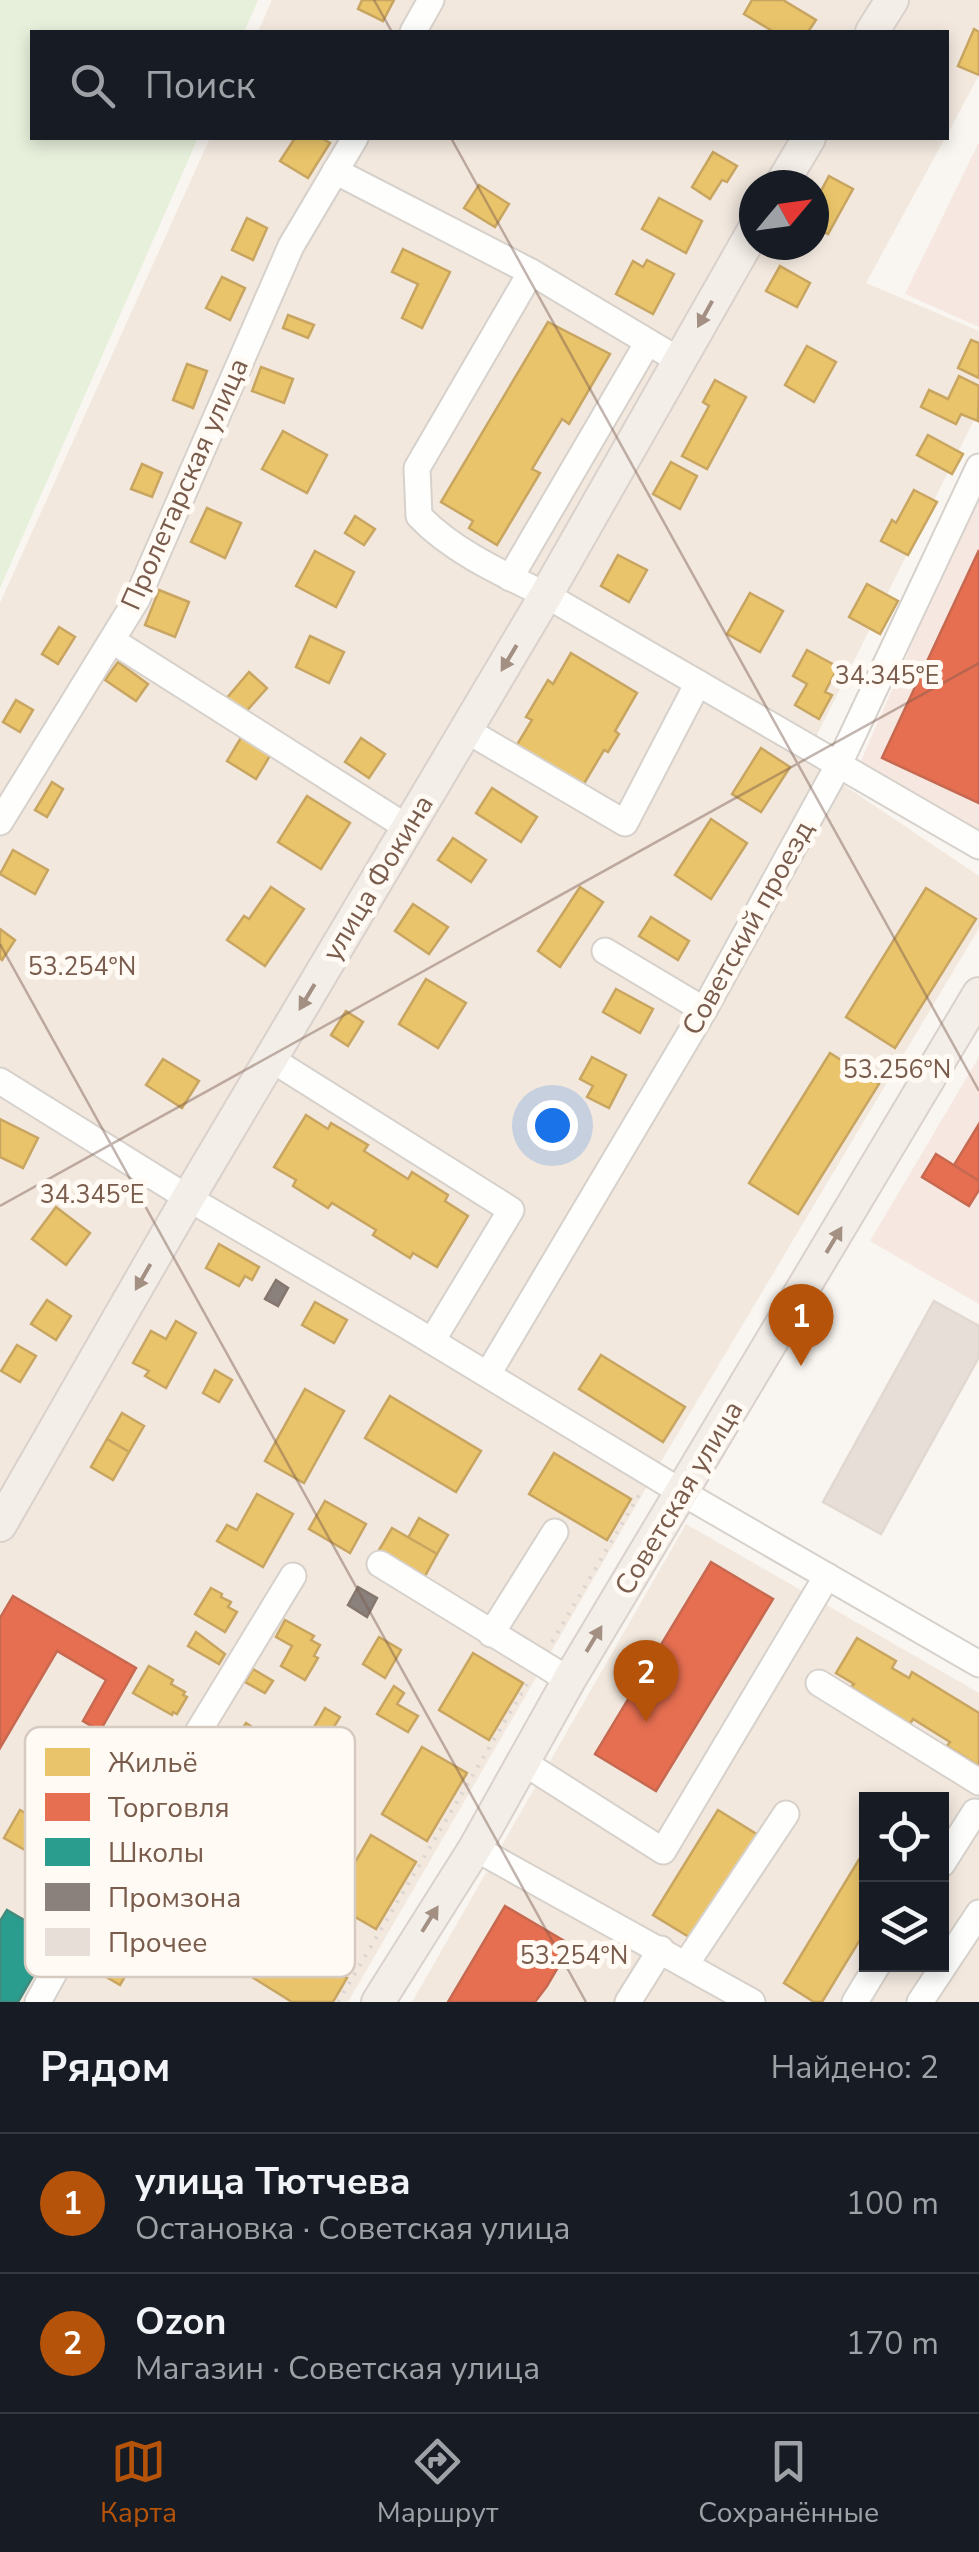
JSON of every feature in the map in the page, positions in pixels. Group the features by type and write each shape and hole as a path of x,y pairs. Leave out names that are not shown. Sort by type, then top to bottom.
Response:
{"main road":[{"path":"873,30 892,0"},
{"path":"790,170 808,140"},
{"name":"улица Фокина","path":"0,1525 188,1198 546,595 739,257"},
{"name":"Советская улица","path":"378,2002 475,1848 569,1680 979,994"}],"street":[{"path":"414,30 431,0"},
{"name":"Пролетарская улица","path":"0,822 144,584 292,246 353,140"},
{"path":"336,171 531,272 680,361"},
{"path":"531,272 417,468 419,516 433,531 510,578 546,595 979,846"},
{"path":"510,578 648,342"},
{"name":"Советский проезд","path":"488,1374 704,1010 838,764 979,467"},
{"path":"113,641 408,828"},
{"path":"466,730 625,823 698,683"},
{"path":"605,952 704,1010"},
{"path":"271,1059 511,1210 432,1340"},
{"path":"0,1081 683,1494 979,1664"},
{"path":"491,1634 555,1532"},
{"path":"380,1564 569,1680"},
{"path":"201,1727 293,1576"},
{"path":"523,1762 663,1850 826,1576"},
{"path":"819,1683 979,1782"},
{"path":"949,1853 975,1812"},
{"path":"686,1964 786,1814"},
{"path":"475,1848 752,2002"},
{"path":"920,2002 979,1913"},
{"path":"628,2002 660,1949"},
{"path":"854,2002 873,1972"},
{"path":"38,2002 52,1977"}],"path":[{"path":"355,1973 642,1491"},
{"path":"338,2002 353,1977"}],"shaded area":[{"path":"272,0 979,0 979,75 949,131 949,30 259,30"},
{"path":"209,140 944,140 866,283 979,331 979,410 805,759 979,876 979,928 668,1450 348,2002 0,2002 0,603"},
{"path":"979,142 979,327 905,294"},
{"path":"979,490 979,833 857,770"},
{"path":"979,1057 979,1304 870,1241"},
{"path":"686,1524 979,1693 979,2002 412,2002"}],"green space":[{"path":"0,0 258,0 245,30 30,30 30,140 197,140 0,588"}],"building: Жильё":[{"path":"362,0 394,0 383,21 358,9"},
{"path":"752,0 783,0 816,20 809,30 771,30 744,14"},
{"path":"974,29 979,32 979,75 958,66"},
{"path":"294,140 330,143 308,178 280,161"},
{"path":"713,152 737,166 710,199 692,187"},
{"path":"829,176 853,189 829,232"},
{"path":"479,185 509,204 495,227 464,208"},
{"path":"659,198 702,221 686,253 642,229"},
{"path":"247,218 267,228 253,260 232,250"},
{"path":"403,249 450,272 422,328 402,318 418,284 392,272"},
{"path":"647,260 674,274 653,314 616,294 633,261 643,267"},
{"path":"780,266 810,283 797,307 766,291"},
{"path":"222,277 245,288 230,320 206,308"},
{"path":"288,315 314,325 308,338 283,328"},
{"path":"548,322 610,354 569,424 562,419 532,469 540,473 497,545 469,528 473,521 441,502"},
{"path":"971,340 979,343 979,378 958,368"},
{"path":"807,346 836,362 814,402 785,385"},
{"path":"187,364 207,371 193,408 173,400"},
{"path":"261,367 293,379 284,403 252,391"},
{"path":"959,376 979,386 978,421 961,414 956,424 921,407 929,390 948,399"},
{"path":"715,380 746,397 707,469 682,456 709,406 703,402"},
{"path":"283,431 327,455 307,493 262,469"},
{"path":"928,435 963,454 952,474 917,455"},
{"path":"671,462 697,476 680,509 653,494"},
{"path":"142,464 162,473 152,497 131,489"},
{"path":"914,490 937,502 908,555 881,541"},
{"path":"207,508 241,523 225,558 191,542"},
{"path":"355,516 375,529 364,545 345,533"},
{"path":"315,551 354,572 336,607 296,586"},
{"path":"618,555 647,570 629,602 601,586"},
{"path":"867,584 898,601 880,634 849,617"},
{"path":"159,590 189,602 175,637 145,625"},
{"path":"750,593 783,611 760,652 727,634"},
{"path":"59,627 75,637 58,664 42,654"},
{"path":"310,636 344,652 329,683 296,667"},
{"path":"807,650 838,667 825,692 832,695 819,719 795,705 807,684 793,676"},
{"path":"571,653 637,693 615,731 619,734 608,752 604,750 582,787 515,748 532,720 526,717 548,680 553,684"},
{"path":"118,662 148,684 136,701 105,680"},
{"path":"249,672 267,688 243,715 225,700"},
{"path":"16,700 33,710 20,732 3,722"},
{"path":"242,736 271,754 256,779 227,761"},
{"path":"361,738 385,754 369,778 345,762"},
{"path":"761,748 790,767 761,812 732,794"},
{"path":"52,782 63,789 47,817 35,810"},
{"path":"492,788 537,817 521,842 476,813"},
{"path":"307,796 350,823 321,869 278,842"},
{"path":"711,819 747,843 711,899 675,875"},
{"path":"453,838 486,860 471,882 438,860"},
{"path":"13,850 48,870 35,894 0,874"},
{"path":"271,887 304,909 265,966 227,940 244,916 249,919"},
{"path":"580,887 603,902 560,967 538,951"},
{"path":"926,888 976,919 895,1048 846,1017"},
{"path":"413,904 448,927 429,954 395,931"},
{"path":"651,917 689,941 678,960 639,936"},
{"path":"0,929 15,940 2,960 0,958"},
{"path":"426,979 466,1003 438,1048 399,1024"},
{"path":"616,989 653,1009 640,1033 603,1012"},
{"path":"346,1011 363,1022 348,1046 331,1035"},
{"path":"830,1053 879,1084 798,1214 749,1183"},
{"path":"592,1057 626,1075 609,1108 587,1097 593,1086 580,1079"},
{"path":"163,1059 199,1081 182,1108 146,1085"},
{"path":"306,1115 328,1129 331,1123 368,1145 364,1151 408,1179 412,1172 448,1195 445,1201 468,1216 437,1267 413,1253 410,1258 373,1235 376,1230 332,1203 328,1208 293,1186 296,1180 274,1167"},
{"path":"0,1119 38,1138 23,1168 0,1157"},
{"path":"56,1207 90,1233 66,1265 32,1239"},
{"path":"219,1244 259,1267 252,1280 245,1276 239,1286 206,1268"},
{"path":"47,1300 71,1316 56,1340 31,1324"},
{"path":"315,1302 347,1320 334,1343 302,1325"},
{"path":"176,1321 196,1333 166,1388 145,1376 149,1371 133,1363 151,1331 166,1339"},
{"path":"17,1345 36,1356 20,1382 1,1371"},
{"path":"601,1355 685,1407 663,1442 579,1389"},
{"path":"215,1370 232,1380 219,1402 203,1393"},
{"path":"305,1389 344,1411 304,1483 265,1461"},
{"path":"390,1396 481,1451 456,1492 365,1438"},
{"path":"122,1413 144,1426 129,1452 107,1439"},
{"path":"107,1439 129,1452 113,1480 91,1467"},
{"path":"554,1453 631,1499 607,1540 529,1494"},
{"path":"257,1494 293,1514 263,1567 217,1541 227,1525 237,1530"},
{"path":"325,1501 366,1524 350,1553 309,1529"},
{"path":"419,1518 448,1535 437,1554 408,1538"},
{"path":"392,1528 437,1554 425,1576 379,1550"},
{"path":"211,1588 231,1602 228,1607 237,1612 225,1632 195,1614"},
{"path":"285,1620 314,1636 311,1640 320,1645 314,1656 318,1658 305,1680 281,1666 292,1646 276,1637"},
{"path":"196,1632 225,1654 219,1664 188,1646"},
{"path":"379,1637 401,1650 385,1678 363,1664"},
{"path":"857,1638 896,1661 892,1668 909,1678 912,1672 979,1713 979,1766 947,1746 950,1742 913,1719 910,1724 851,1687 854,1684 836,1673"},
{"path":"473,1653 523,1683 489,1740 439,1710"},
{"path":"149,1666 185,1692 187,1697 177,1714 172,1715 133,1693"},
{"path":"253,1669 273,1681 265,1693 245,1682"},
{"path":"394,1686 404,1693 397,1704 418,1716 408,1732 377,1714"},
{"path":"325,1708 340,1717 334,1727 314,1727"},
{"path":"422,1747 467,1773 427,1841 382,1814"},
{"path":"20,1810 25,1813 25,1850 4,1838"},
{"path":"718,1810 758,1835 694,1940 653,1915"},
{"path":"371,1835 416,1862 376,1929 355,1917 355,1862"},
{"path":"859,1860 859,1941 822,2002 814,2002 784,1983"},
{"path":"106,1977 125,1977 120,1985"},
{"path":"252,1977 347,1978 333,2002 292,2002"}],"building: Торговля":[{"path":"979,550 979,803 882,758"},
{"path":"979,1124 979,1181 954,1165"},
{"path":"936,1154 979,1181 979,1190 969,1206 922,1177"},
{"path":"711,1562 773,1599 656,1791 595,1754"},
{"path":"13,1596 136,1668 102,1727 83,1721 106,1680 57,1651 0,1748 0,1618"},
{"path":"505,1906 571,1945 547,1986 535,2002 448,2002"}],"building: Школы":[{"path":"7,1910 25,1920 25,1977 32,1977 18,2002 0,2002 0,1921"}],"building: Промзона":[{"path":"276,1280 288,1288 278,1306 265,1299"},
{"path":"358,1587 377,1598 367,1617 348,1605"}],"building: Прочее":[{"path":"934,1301 979,1326 979,1357 881,1534 823,1502"}],"place":[{"name":"улица Тютчева","path":"801,1366"},
{"name":"Ozon","path":"646,1722"}]}
